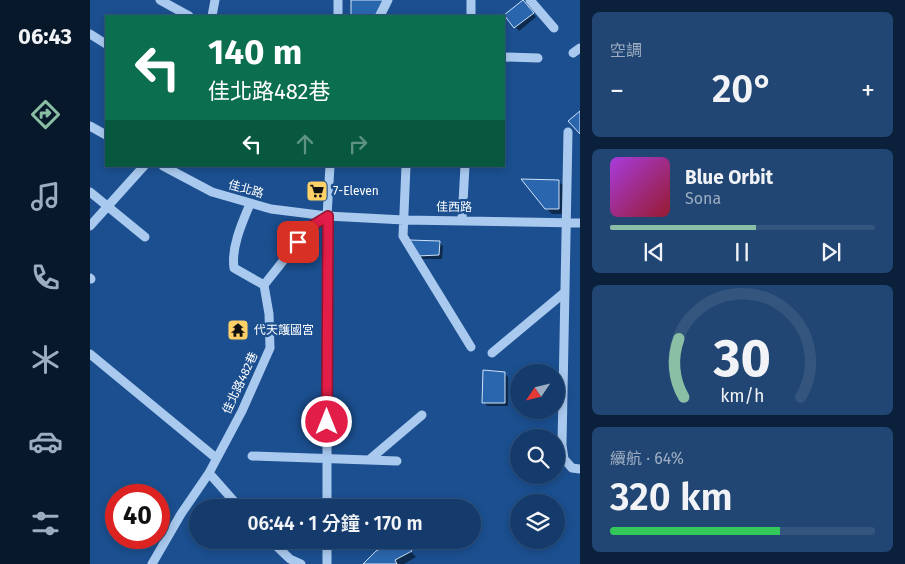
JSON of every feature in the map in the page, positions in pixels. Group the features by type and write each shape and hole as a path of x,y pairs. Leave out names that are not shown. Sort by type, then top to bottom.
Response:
{"street":[{"path":"160,0 187,15"},
{"path":"212,15 215,0"},
{"path":"338,0 338,15"},
{"path":"380,15 388,0"},
{"path":"471,0 471,15"},
{"path":"530,0 554,28"},
{"path":"90,34 105,43"},
{"path":"505,56 538,58"},
{"path":"90,126 105,134"},
{"path":"568,132 562,445 564,459 572,468 580,468"},
{"path":"90,226 143,167"},
{"name":"佳北路","path":"165,167 212,192 250,204 271,209 328,216"},
{"path":"327,499 328,216 330,167"},
{"path":"406,167 402,236 471,347"},
{"path":"462,220 464,167"},
{"path":"90,192 145,237"},
{"path":"250,204 241,227 233,260 234,268 264,285 310,227 328,216"},
{"name":"佳西路","path":"328,216 404,220 580,223"},
{"name":"佳北路482巷","path":"152,564 181,514 209,473 242,411 270,348 269,314 264,285"},
{"path":"492,353 565,292"},
{"path":"90,354 216,458"},
{"path":"369,460 422,415"},
{"path":"252,456 397,461"},
{"path":"209,473 232,499"},
{"path":"279,549 290,559 301,564"},
{"path":"327,549 327,564"}],"building":[{"path":"351,0 383,0 376,15 351,15"},
{"path":"523,0 534,13 514,28 504,15"},
{"path":"580,111 580,134 568,121"},
{"path":"521,179 559,180 559,209 545,209"},
{"path":"409,240 440,241 439,255 417,256"},
{"path":"483,370 505,372 505,403 482,403"},
{"path":"380,549 410,549 412,551 395,560 397,564 363,564"}],"place":[{"name":"7-Eleven","path":"317,191"},
{"name":"代天護國宮","path":"238,330"}],"route":[{"path":"298,242 310,227 328,216 327,422"}]}
